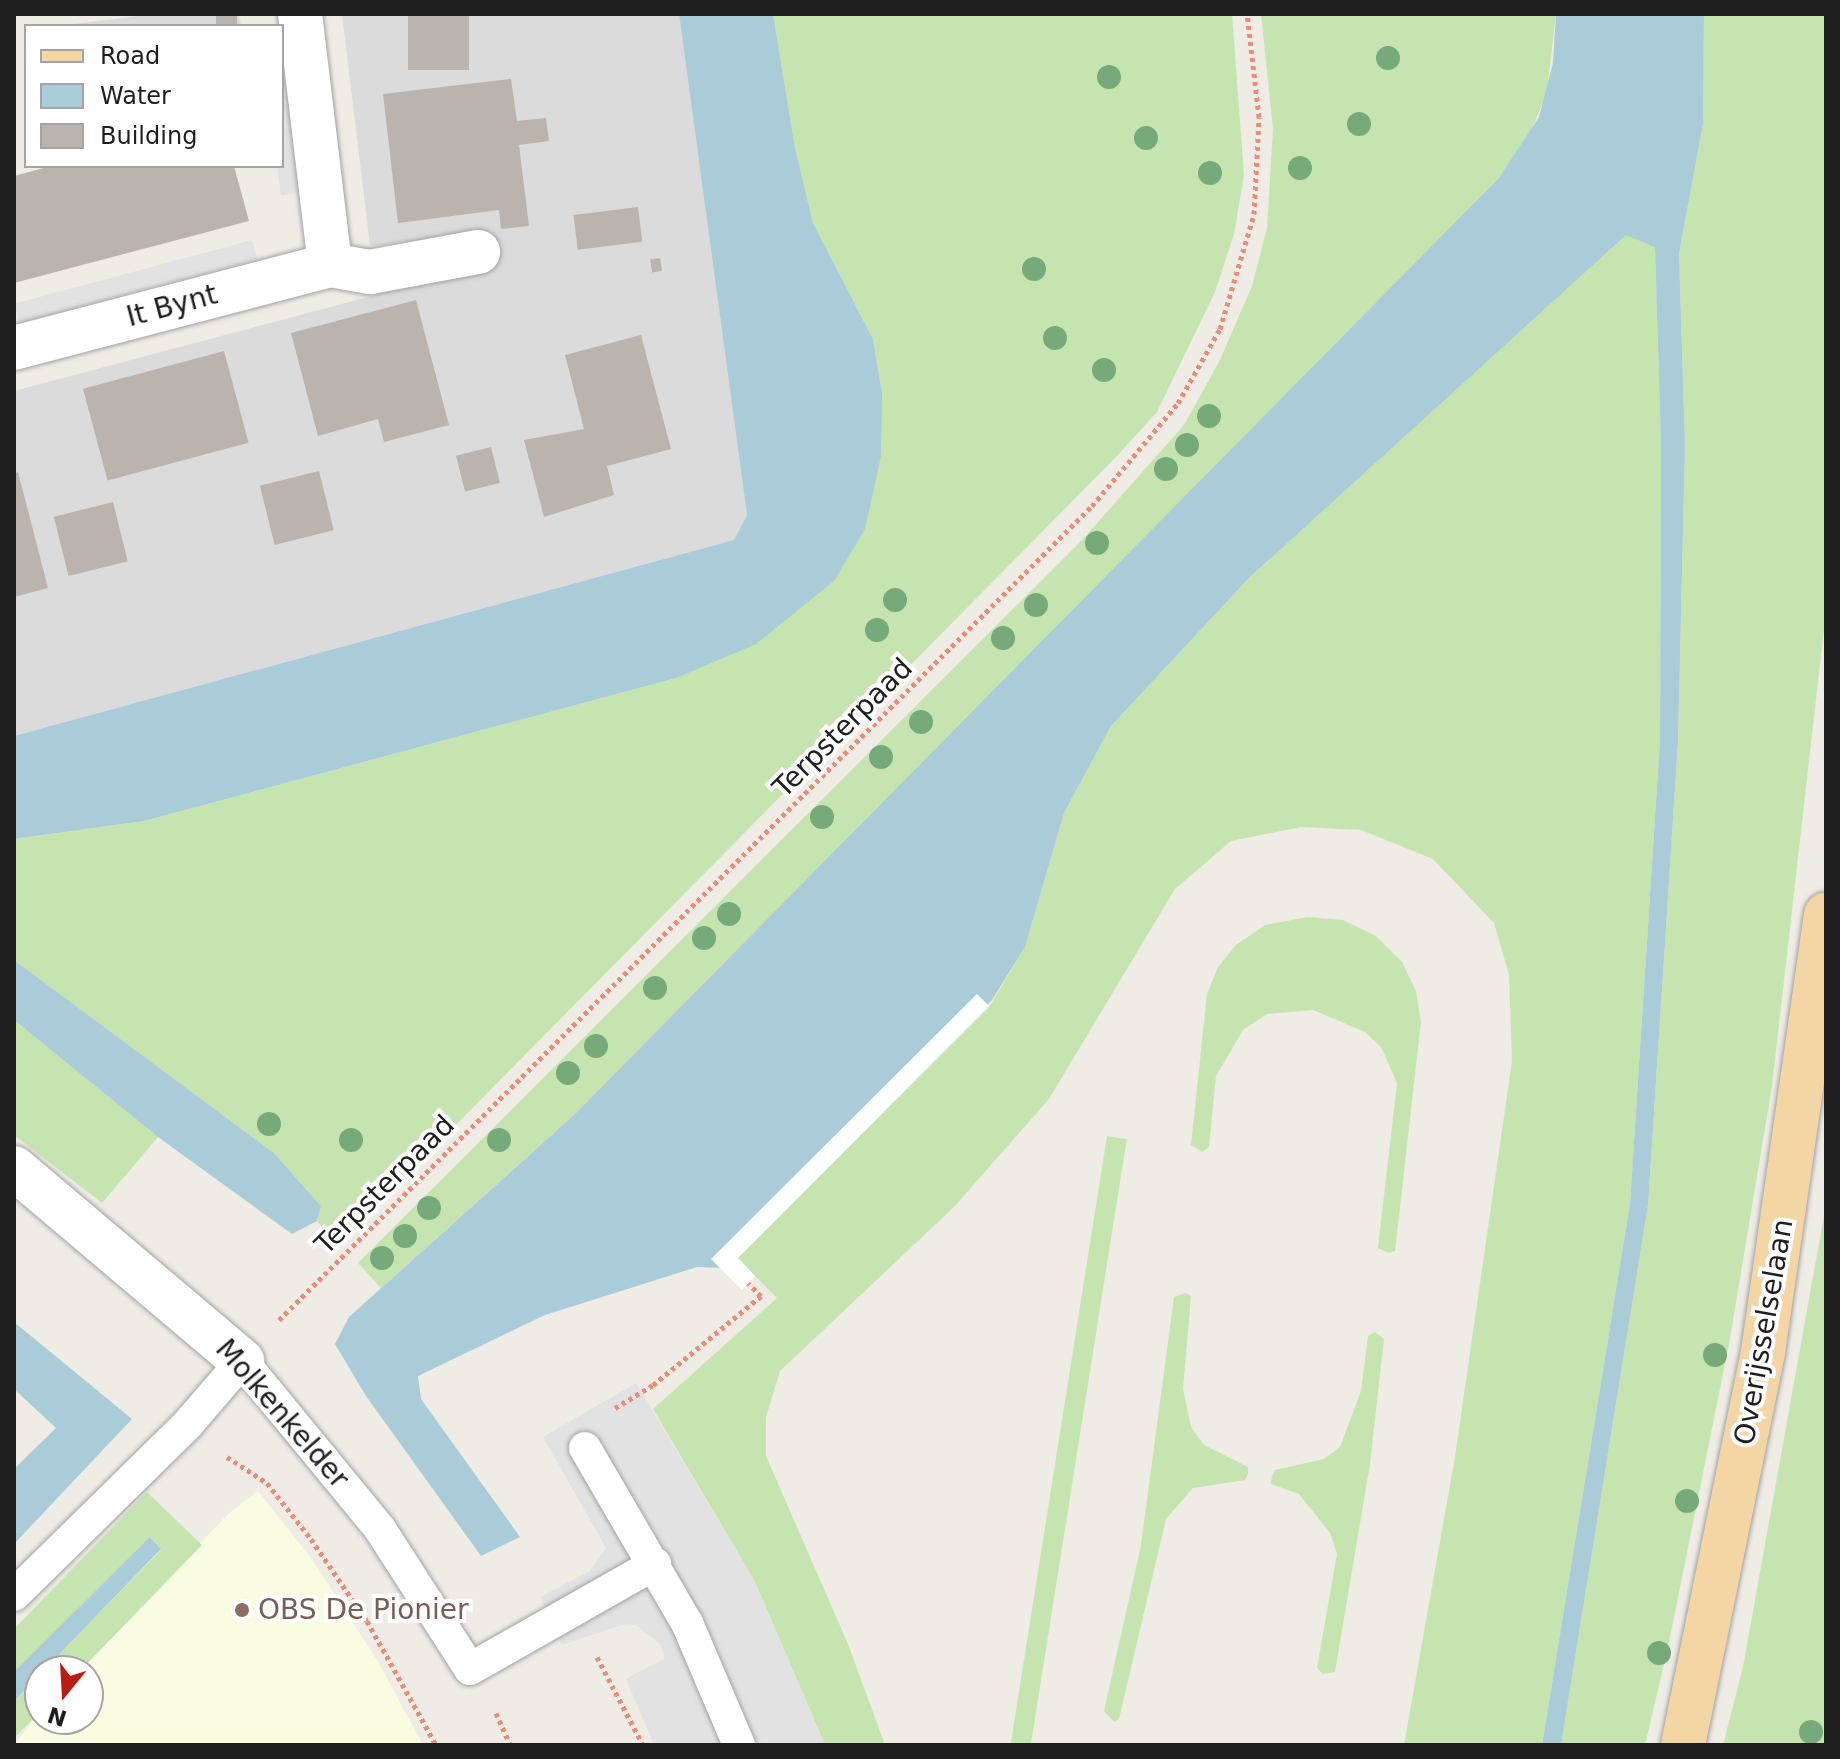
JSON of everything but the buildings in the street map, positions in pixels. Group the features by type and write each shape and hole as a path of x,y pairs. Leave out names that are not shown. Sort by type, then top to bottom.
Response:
{"main road":[{"name":"Overijsselselaan","path":"1683,1745 1763,1352 1826,915"}],"street":[{"path":"300,14 330,265"},
{"name":"It Bynt","path":"14,348 330,265 370,272 478,252"},
{"name":"Molkenkelder","path":"14,1168 242,1361"}],"lane":[{"path":"14,1595 187,1425 242,1361"},
{"name":"Molkenkelder","path":"242,1361 380,1529 470,1669 572,1609"},
{"path":"585,1448 687,1623 739,1745"},
{"path":"572,1609 655,1564"}],"path":[{"name":"Terpsterpaad","path":"242,1361 1092,506 1178,403 1220,329 1254,214 1259,117 1247,14"},
{"path":"585,1448 575,1432 653,1385 761,1296 748,1283"},
{"path":"187,1425 216,1452 267,1483 311,1539 367,1621 436,1745"},
{"path":"572,1609 643,1745"}],"shaded area":[{"path":"156,14 239,14 241,24 74,24"},
{"path":"342,14 679,14 747,515 734,540 14,736 14,391 496,263 491,231 370,246"},
{"path":"284,63 299,193 281,195 277,168 284,168"},
{"path":"252,240 257,259 20,323 14,304"},
{"path":"636,1383 754,1580 825,1745 654,1745 626,1679 665,1658 660,1644 636,1625 625,1624 562,1645 540,1597 590,1571 606,1548 543,1437"},
{"name":"OBS De Pionier","path":"258,1491 311,1558 379,1663 423,1745 14,1745 24,1732 24,1735 104,1735 104,1655 95,1655 227,1515"}],"green space":[{"path":"773,14 1232,14 1244,175 1234,234 1215,292 1157,412 1117,456 337,1245 317,1221 321,1206 274,1153 14,960 14,839 144,821 676,678 882,393 873,339 813,223 795,148"},
{"path":"1261,14 1556,14 1547,92 1525,146 1499,178 1341,343 575,1114 381,1288 358,1263 1083,539 1184,425 1219,362 1252,286 1267,228 1273,129"},
{"path":"1704,14 1826,14 1826,612 1772,1086 1729,1344 1668,1647 1645,1745 1561,1745 1648,1205 1678,742 1685,444 1679,254 1703,124"},
{"path":"1626,234 1655,246 1661,446 1660,741 1630,1204 1542,1745 1404,1745 1455,1457 1512,1061 1509,975 1494,923 1433,859 1361,830 1301,827 1231,841 1175,889 1049,1099 954,1207 780,1371 766,1417 766,1456 848,1644 885,1745 825,1745 754,1580 653,1409 777,1298 737,1258 989,1007 1025,947 1064,813 1111,726 1249,578"},
{"path":"1308,917 1343,920 1376,936 1402,962 1416,991 1421,1022 1395,1251 1389,1253 1378,1248 1397,1083 1381,1047 1365,1032 1313,1010 1267,1014 1243,1030 1216,1076 1209,1147 1202,1152 1191,1145 1207,994 1218,967 1236,945 1265,925"},
{"path":"14,1020 158,1137 102,1203 14,1135"},
{"path":"1107,1136 1127,1139 1031,1745 1011,1745"},
{"path":"1826,1204 1826,1745 1723,1745 1743,1667"},
{"path":"1186,1293 1191,1296 1183,1389 1191,1427 1204,1445 1248,1467 1248,1474 1245,1480 1193,1488 1166,1519 1119,1719 1114,1722 1104,1711 1141,1545 1174,1297"},
{"path":"1375,1332 1384,1339 1370,1464 1335,1672 1323,1674 1317,1668 1337,1554 1330,1533 1299,1494 1271,1484 1272,1476 1275,1470 1324,1459 1340,1447 1361,1391 1368,1336"},
{"path":"147,1492 202,1545 95,1655 59,1655 161,1550 151,1537 31,1655 24,1655 24,1662 14,1672 14,1629"},
{"path":"24,1691 24,1728 14,1738 14,1701"}],"water":[{"path":"679,14 773,14 795,148 813,223 873,339 882,393 881,456 865,529 834,581 756,644 676,678 144,821 14,839 14,736 734,540 747,515"},
{"path":"1556,14 1704,14 1703,124 1679,254 1685,444 1678,742 1648,1205 1561,1745 1542,1745 1630,1204 1660,741 1661,446 1655,247 1626,235 1249,578 1111,726 1064,813 1025,947 992,1000 724,1268 697,1267 545,1315 418,1376 421,1399 520,1537 481,1556 366,1396 335,1344 349,1317 575,1114 1499,178 1539,117 1553,63"},
{"path":"14,960 274,1153 321,1206 317,1221 292,1234 158,1137 14,1020"},
{"path":"14,1322 132,1419 14,1544 14,1469 56,1428 14,1389"},
{"path":"150,1537 161,1549 58,1655 31,1655"},
{"path":"24,1662 24,1691 14,1701 14,1672"}],"pier":[{"path":"977,994 989,1006 738,1258 755,1276 742,1290 711,1259"}],"place":[{"name":"OBS De Pionier","path":"242,1610"}]}
